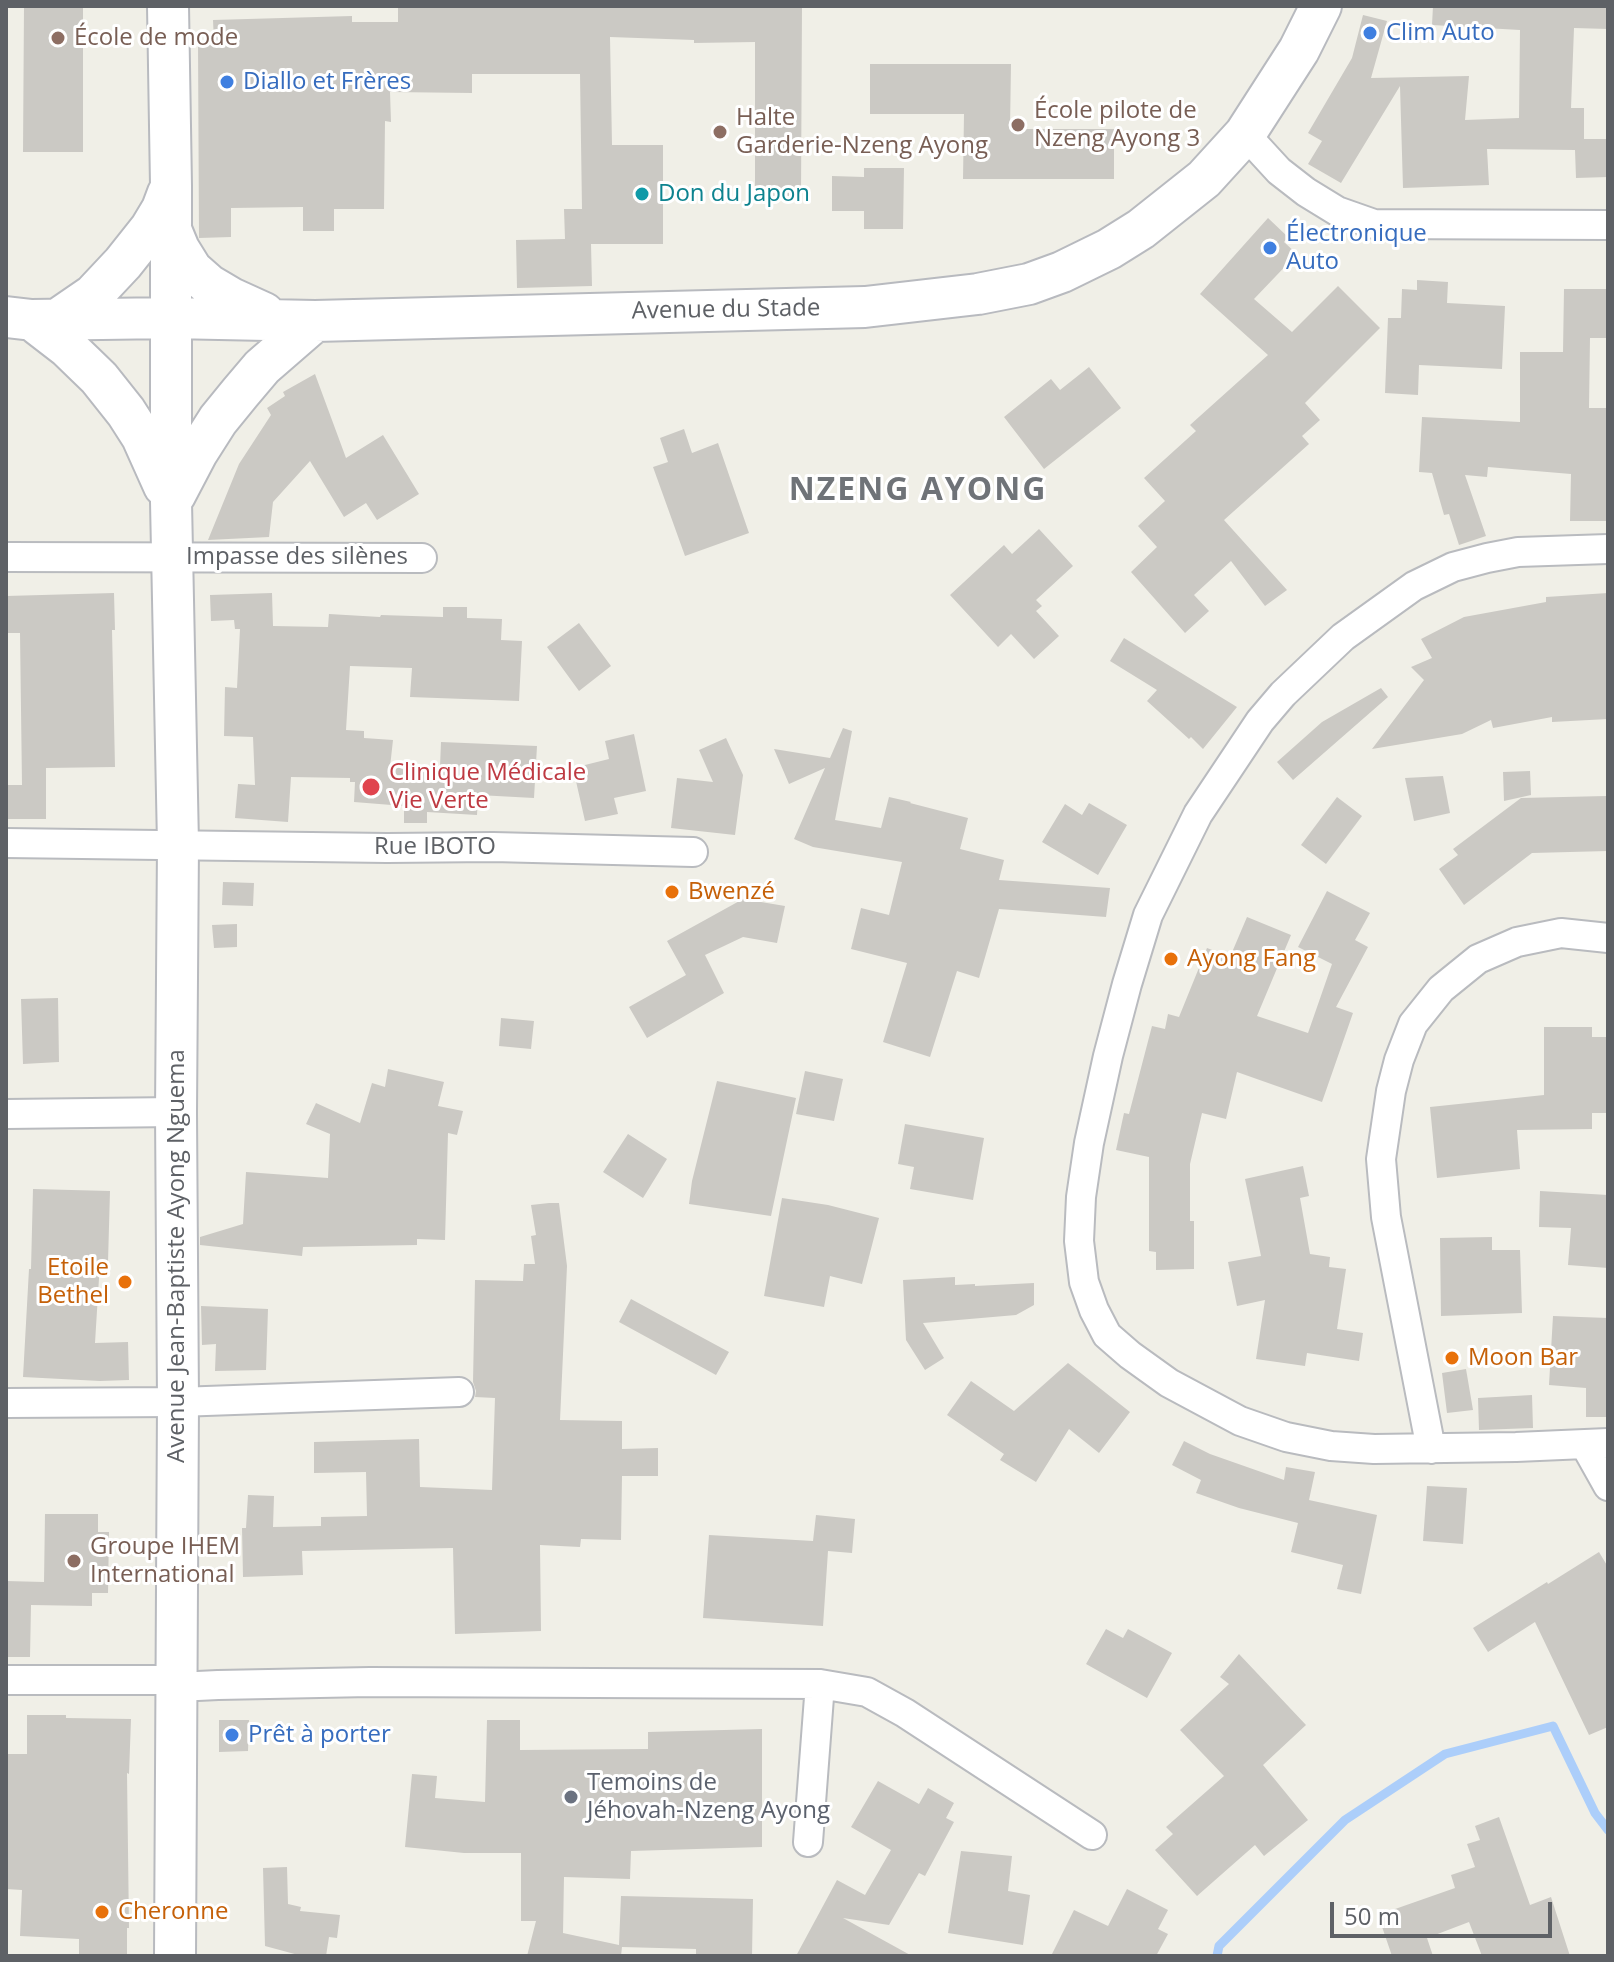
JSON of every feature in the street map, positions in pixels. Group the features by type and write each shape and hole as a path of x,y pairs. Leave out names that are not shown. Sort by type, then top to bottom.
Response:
{"main road":[{"path":"168,6 173,557"},
{"name":"Avenue du Stade","path":"32,319 299,320 865,307 1016,287 1062,272 1109,249 1141,229 1204,179 1245,134 1299,50 1321,6"},
{"path":"171,186 150,229 129,257 93,295 32,319 78,357 126,412 142,437 171,502"},
{"path":"171,228 192,270 209,285 257,311 299,320 232,402 197,453 171,502"},
{"name":"Avenue Jean-Baptiste Ayong Nguema","path":"173,557 178,844 175,1956"}],"street":[{"path":"1245,134 1279,171 1306,192 1337,211 1374,224 1608,225"},
{"path":"1608,549 1518,552 1453,567 1414,586 1343,637 1283,694 1237,754 1198,814 1148,915 1119,1013 1089,1143 1081,1197 1079,1241 1084,1282 1107,1335 1169,1383 1240,1421 1286,1437 1331,1446 1374,1449 1596,1444 1608,1486"},
{"name":"Impasse des silènes","path":"6,557 422,558"},
{"name":"Rue IBOTO","path":"6,843 508,847 693,852"},
{"path":"1431,1449 1386,1217 1381,1159 1399,1060 1413,1024 1441,989 1478,959 1517,942 1561,933 1608,938"},
{"path":"6,1114 176,1112"},
{"path":"6,1403 178,1402 459,1392"},
{"path":"6,1680 820,1684 867,1692 905,1713 1092,1835"},
{"path":"808,1842 820,1684"}],"building":[{"path":"24,6 83,6 83,152 23,152"},
{"path":"398,6 802,6 801,196 755,196 755,42 694,43 694,40 610,37 612,145 663,145 663,244 591,244 592,286 517,288 516,240 565,239 564,209 582,209 580,74 472,74 472,93 390,92 391,122 385,121 384,209 334,209 334,231 303,231 303,207 231,208 231,237 199,238 198,42 214,42 213,20 352,16 352,22 398,22"},
{"path":"1433,6 1608,6 1608,29 1574,28 1571,108 1584,108 1584,139 1608,139 1608,177 1576,178 1575,150 1487,149 1489,185 1403,188 1400,86 1341,183 1308,164 1322,141 1308,133 1352,58 1363,15 1387,21 1371,78 1469,76 1465,120 1519,118 1520,30 1432,25"},
{"path":"870,64 1011,64 1010,129 1114,129 1114,179 963,179 964,114 870,114"},
{"path":"864,168 904,168 903,229 864,229 864,211 832,211 832,176 864,177"},
{"path":"1268,218 1288,237 1284,242 1297,254 1254,299 1292,332 1338,286 1380,328 1305,403 1320,420 1302,436 1309,444 1224,520 1287,590 1265,606 1231,561 1194,595 1209,611 1185,633 1131,572 1157,547 1138,526 1165,501 1144,478 1196,431 1190,425 1268,355 1200,294"},
{"path":"1417,280 1448,282 1447,303 1505,306 1502,369 1419,365 1418,395 1385,393 1388,318 1401,318 1402,289 1417,290"},
{"path":"1564,289 1608,289 1608,338 1590,338 1589,408 1608,408 1608,521 1570,521 1571,474 1488,467 1487,477 1465,475 1486,536 1459,545 1449,514 1444,515 1432,473 1419,472 1422,417 1520,422 1520,352 1563,352"},
{"path":"1089,367 1121,408 1044,469 1004,417 1051,379 1060,390"},
{"path":"315,374 346,458 383,435 419,494 377,520 366,503 344,517 310,461 273,502 269,537 208,540 239,464 271,415 267,408 285,396 283,392"},
{"path":"684,429 692,453 718,443 749,533 685,556 653,467 668,462 660,438"},
{"path":"1039,529 1073,566 1036,600 1042,606 1036,611 1059,636 1034,659 1011,634 998,647 950,595 1004,545 1012,554"},
{"path":"114,593 115,767 46,768 46,819 6,819 6,785 22,785 20,633 6,633 6,596"},
{"path":"272,593 273,626 328,627 329,614 443,617 443,607 467,607 467,618 502,619 501,640 522,641 519,701 410,697 412,668 350,666 346,730 364,731 364,738 393,740 390,767 440,767 441,742 537,746 534,798 478,795 477,815 427,812 427,823 404,823 404,806 354,802 355,782 350,782 350,778 291,777 288,822 235,818 238,784 255,785 253,737 224,736 225,687 237,688 240,629 235,629 234,620 211,621 210,595"},
{"path":"1608,593 1608,719 1552,722 1552,717 1493,728 1491,720 1462,734 1372,749 1424,680 1411,667 1432,658 1421,639 1464,617 1546,602 1546,597"},
{"path":"579,623 611,666 579,691 547,647"},
{"path":"1124,638 1237,707 1203,749 1147,701 1157,690 1110,661"},
{"path":"1381,688 1388,697 1293,780 1277,762 1322,722"},
{"path":"843,728 852,731 835,820 881,828 889,797 911,802 968,818 960,849 1004,860 999,880 1110,888 1106,917 999,909 979,978 957,971 930,1057 883,1042 907,963 851,949 861,908 889,915 902,862 813,847 794,839 825,768 789,784 774,749 830,758"},
{"path":"634,734 646,791 614,798 618,814 585,821 573,768 609,759 605,741"},
{"path":"726,738 743,775 735,835 671,828 677,778 713,782 699,750"},
{"path":"1530,771 1531,795 1504,801 1503,772"},
{"path":"1443,776 1450,813 1414,821 1405,778"},
{"path":"1606,796 1608,851 1532,853 1464,905 1439,869 1458,855 1453,849 1521,798"},
{"path":"1337,797 1362,816 1326,864 1301,845"},
{"path":"1089,803 1127,825 1098,875 1042,842 1065,804 1082,815"},
{"path":"223,882 254,883 253,906 222,905"},
{"path":"1327,891 1370,913 1355,940 1368,947 1336,1007 1353,1013 1322,1102 1237,1072 1226,1119 1202,1113 1190,1164 1194,1269 1156,1270 1156,1252 1149,1251 1149,1157 1116,1150 1124,1113 1129,1114 1152,1026 1165,1029 1168,1014 1179,1017 1207,948 1230,957 1247,917 1291,935 1257,1016 1308,1033 1332,964 1298,947"},
{"path":"743,899 785,906 777,943 743,937 705,955 724,993 647,1038 629,1007 686,975 667,941"},
{"path":"237,924 237,947 214,948 212,925"},
{"path":"58,998 59,1062 23,1064 21,999"},
{"path":"501,1018 534,1021 531,1049 499,1046"},
{"path":"1544,1027 1592,1027 1592,1037 1608,1037 1608,1113 1592,1113 1592,1129 1517,1130 1520,1169 1437,1178 1430,1107 1544,1095"},
{"path":"388,1069 444,1082 438,1106 463,1111 457,1135 448,1133 445,1240 417,1239 417,1245 303,1247 302,1256 200,1245 200,1237 243,1224 246,1172 328,1178 330,1134 306,1124 316,1103 360,1123 372,1083 385,1087"},
{"path":"805,1071 843,1079 834,1121 796,1114"},
{"path":"717,1081 796,1098 771,1216 689,1204"},
{"path":"905,1124 984,1138 973,1200 910,1189 914,1167 898,1164"},
{"path":"628,1134 667,1159 643,1198 603,1172"},
{"path":"1303,1166 1309,1196 1300,1198 1310,1254 1330,1257 1329,1267 1346,1269 1337,1329 1363,1333 1359,1361 1307,1353 1305,1366 1256,1359 1265,1300 1237,1306 1228,1262 1261,1256 1245,1179"},
{"path":"33,1189 110,1191 108,1262 100,1262 95,1343 128,1342 129,1380 23,1377"},
{"path":"1540,1191 1608,1195 1608,1268 1568,1265 1571,1228 1539,1227"},
{"path":"782,1198 828,1205 879,1218 862,1284 830,1276 824,1307 764,1296"},
{"path":"559,1203 567,1266 560,1420 622,1421 622,1449 658,1448 658,1476 622,1476 621,1540 581,1539 580,1547 540,1545 541,1631 455,1634 453,1548 302,1551 303,1575 243,1577 242,1528 246,1528 248,1495 274,1496 273,1527 321,1526 321,1517 367,1516 366,1472 314,1473 314,1442 419,1439 420,1487 492,1490 495,1398 475,1397 475,1280 523,1281 524,1264 535,1264 531,1236 536,1235 531,1205"},
{"path":"1492,1237 1492,1250 1520,1250 1522,1313 1441,1316 1440,1238"},
{"path":"955,1277 955,1285 1034,1283 1034,1305 1016,1315 923,1323 944,1358 925,1370 906,1340 903,1280"},
{"path":"631,1299 729,1352 716,1375 619,1322"},
{"path":"201,1306 268,1309 266,1370 215,1371 216,1344 202,1345"},
{"path":"1553,1316 1608,1318 1608,1417 1586,1417 1586,1388 1549,1385"},
{"path":"1068,1363 1130,1412 1099,1453 1069,1429 1036,1482 1000,1460 1004,1454 947,1415 971,1381 1014,1411"},
{"path":"1466,1369 1473,1410 1447,1413 1442,1373"},
{"path":"1532,1395 1533,1428 1479,1430 1478,1398"},
{"path":"1184,1441 1210,1454 1284,1480 1286,1467 1315,1472 1309,1500 1377,1515 1361,1594 1337,1589 1343,1565 1291,1552 1298,1523 1196,1493 1201,1480 1172,1465"},
{"path":"1427,1486 1467,1488 1463,1544 1423,1541"},
{"path":"45,1514 98,1514 98,1532 109,1532 108,1593 92,1593 92,1606 31,1605 30,1657 6,1657 6,1581 44,1582"},
{"path":"816,1515 855,1519 852,1553 828,1551 823,1626 703,1618 709,1535 813,1541"},
{"path":"1599,1552 1608,1567 1608,1727 1589,1735 1535,1622 1488,1652 1473,1628"},
{"path":"1106,1629 1123,1638 1128,1629 1172,1653 1147,1698 1086,1664"},
{"path":"1239,1654 1306,1725 1263,1765 1308,1820 1264,1856 1255,1845 1197,1896 1155,1850 1173,1834 1166,1827 1224,1776 1180,1730 1229,1684 1220,1677"},
{"path":"27,1715 131,1719 127,1773 127,1956 79,1956 79,1939 20,1936 22,1890 6,1889 6,1754 27,1754"},
{"path":"219,1720 249,1720 248,1751 219,1752"},
{"path":"487,1720 520,1720 520,1750 648,1749 648,1732 762,1729 762,1847 631,1851 630,1879 564,1877 563,1933 619,1945 621,1896 753,1899 752,1956 696,1956 696,1949 622,1947 621,1956 527,1956 536,1921 521,1921 521,1853 464,1853 405,1847 412,1774 437,1776 435,1798 485,1802"},
{"path":"878,1781 919,1804 928,1788 954,1803 946,1818 954,1822 925,1876 919,1873 889,1925 843,1918 912,1956 796,1956 837,1880 865,1895 891,1850 851,1827"},
{"path":"1499,1817 1530,1905 1551,1897 1570,1956 1482,1956 1469,1922 1427,1938 1433,1956 1392,1956 1378,1915 1455,1888 1451,1875 1475,1867 1467,1844 1480,1840 1475,1826"},
{"path":"961,1851 1012,1856 1008,1891 1030,1895 1023,1945 948,1933"},
{"path":"287,1867 288,1904 301,1907 300,1911 340,1915 337,1938 329,1937 326,1956 302,1956 265,1946 263,1868"},
{"path":"1127,1889 1168,1910 1158,1929 1168,1934 1156,1956 1051,1956 1074,1910 1108,1926"}],"waterway":[{"path":"1217,1956 1219,1946 1345,1820 1445,1754 1553,1726 1595,1813 1608,1830"}],"place":[{"name":"Clim Auto","path":"1370,33"},
{"name":"École de mode","path":"58,38"},
{"name":"Diallo et Frères","path":"227,82"},
{"name":"École pilote de Nzeng Ayong 3","path":"1018,125"},
{"name":"Halte Garderie-Nzeng Ayong","path":"720,132"},
{"name":"Don du Japon","path":"642,194"},
{"name":"Électronique Auto","path":"1270,248"},
{"name":"Clinique Médicale Vie Verte","path":"371,787"},
{"name":"Bwenzé","path":"672,892"},
{"name":"Ayong Fang","path":"1171,959"},
{"name":"Etoile Bethel","path":"125,1282"},
{"name":"Moon Bar","path":"1452,1358"},
{"name":"Groupe IHEM International","path":"74,1561"},
{"name":"Prêt à porter","path":"232,1735"},
{"name":"Temoins de Jéhovah-Nzeng Ayong","path":"571,1797"},
{"name":"Cheronne","path":"102,1912"}],"district":[{"name":"NZENG AYONG","path":"918,491"}]}
